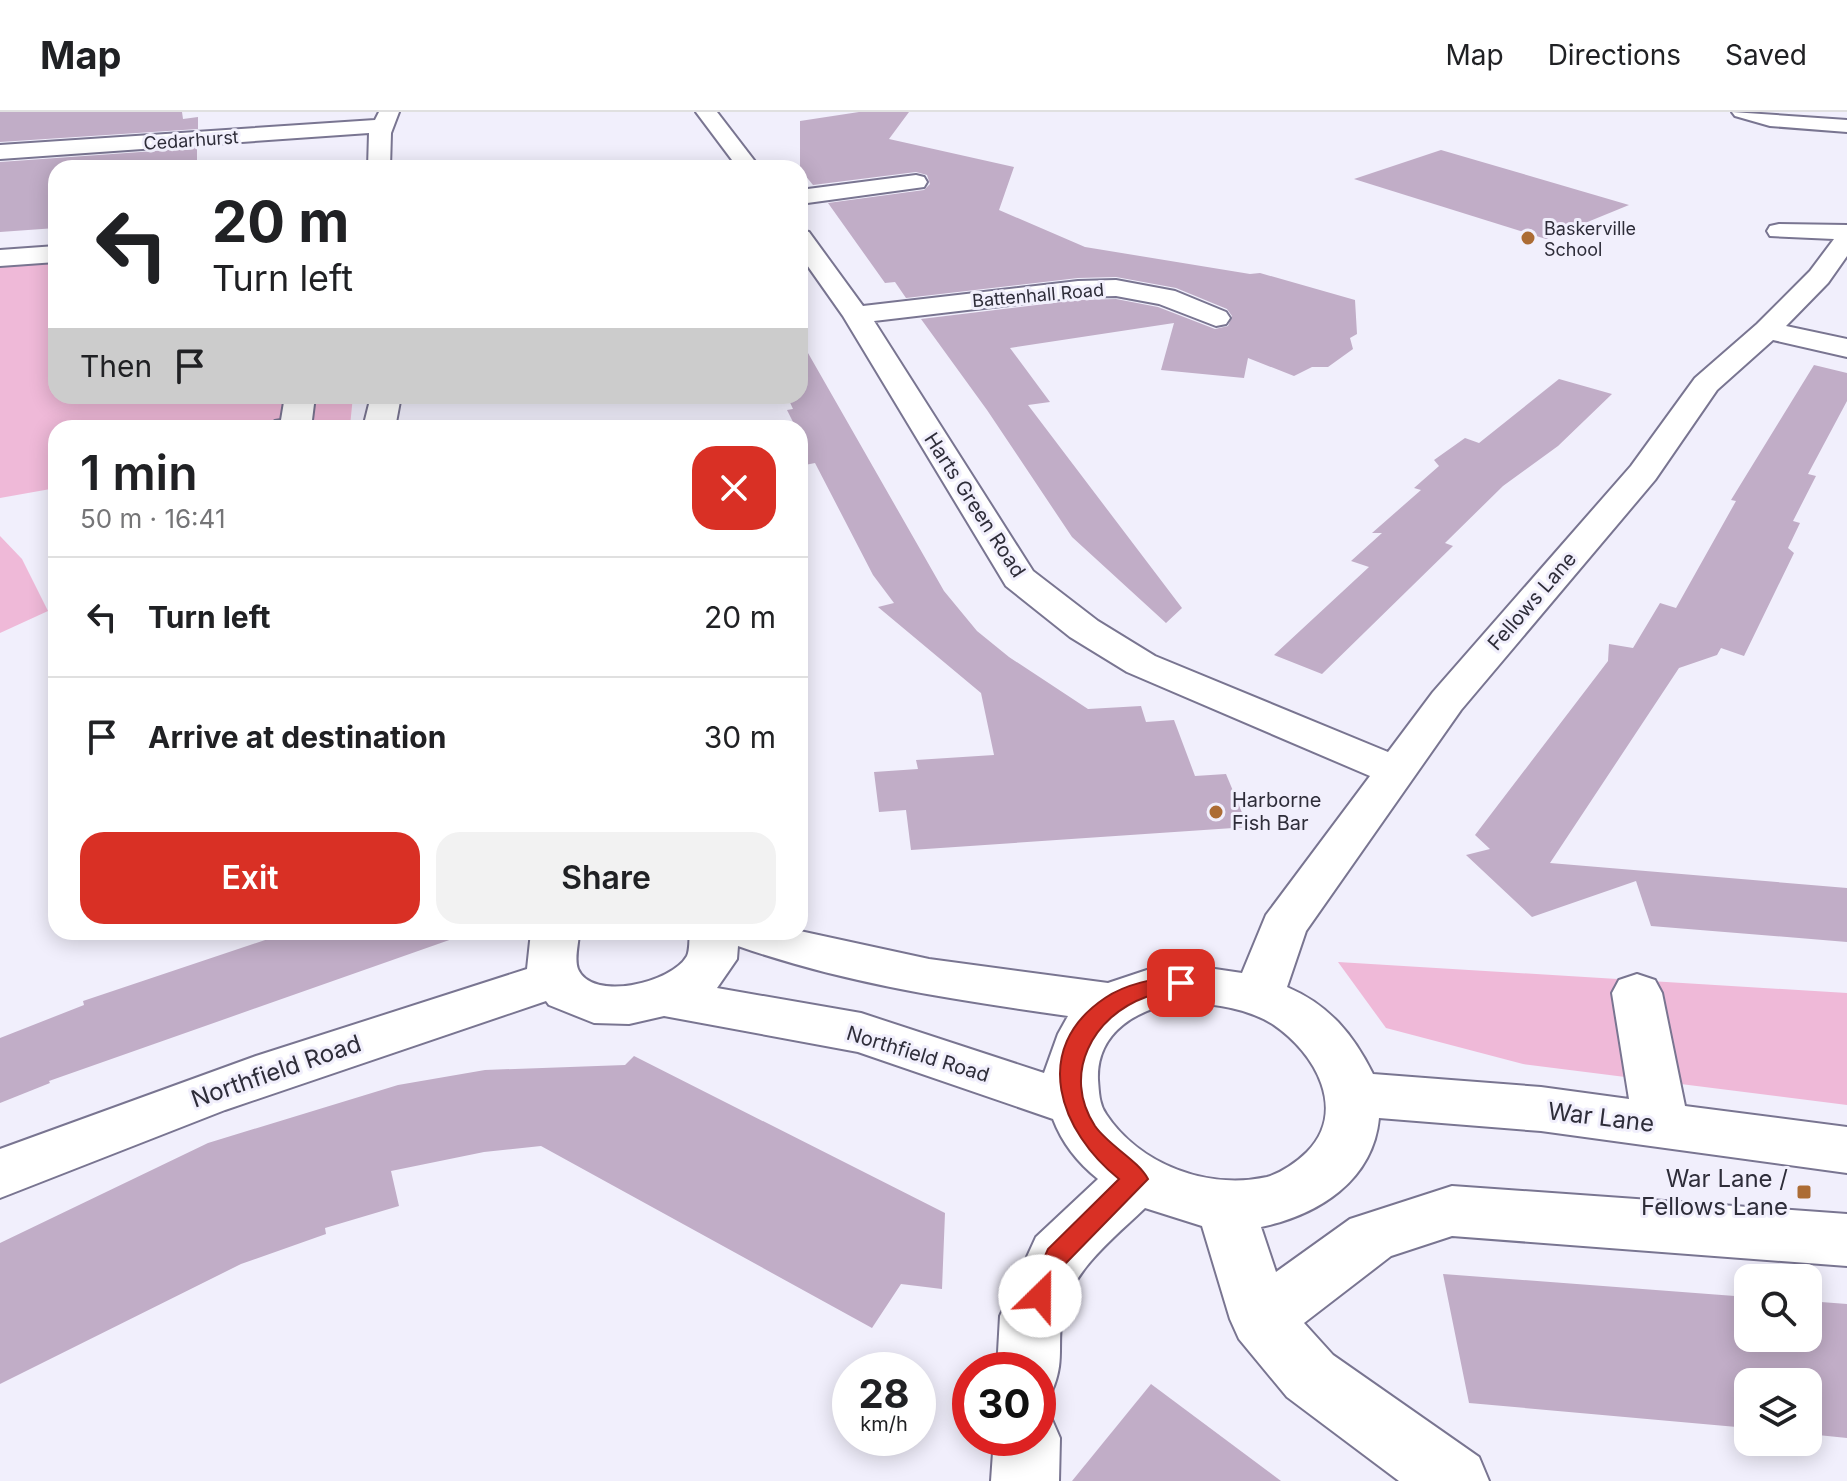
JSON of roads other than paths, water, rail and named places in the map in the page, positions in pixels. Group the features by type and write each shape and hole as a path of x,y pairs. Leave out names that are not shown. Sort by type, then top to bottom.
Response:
{"street":[{"path":"1742,112 1770,120 1847,126"},
{"path":"714,113 744,160"},
{"path":"380,160 386,119"},
{"name":"Cedarhurst","path":"0,152 386,119"},
{"path":"808,196 916,182"},
{"path":"1779,231 1847,235"},
{"name":"Fellows Lane","path":"1259,995 1283,927 1447,701 1643,473 1706,384 1767,330 1819,277 1847,235"},
{"name":"Harts Green Road","path":"808,248 856,315 1019,578 1084,629 1141,664 1397,771"},
{"path":"0,258 48,255"},
{"name":"Battenhall Road","path":"856,315 1078,289 1116,288 1166,297 1216,318"},
{"path":"1767,330 1847,348"},
{"path":"555,956 569,993 589,1003 614,1007 640,1006 666,998 693,982 710,961 715,940"},
{"path":"770,940 869,967 1113,1003"},
{"name":"Northfield Road","path":"0,1174 94,1135 353,1043 555,956"},
{"path":"1181,983 1221,985 1259,995 1293,1012 1322,1035 1343,1063 1354,1094 1353,1129 1338,1161 1310,1186 1271,1201 1225,1205 1179,1197 1136,1179 1108,1157 1094,1140 1074,1104 1070,1074 1076,1047 1090,1023 1113,1003 1144,989 1181,983"},
{"path":"1637,993 1661,1125"},
{"name":"Northfield Road","path":"666,998 861,1033 1074,1104"},
{"name":"War Lane","path":"1354,1094 1541,1109 1847,1150"},
{"path":"1030,1352 1031,1316 1057,1256 1136,1179"},
{"path":"1225,1205 1261,1319 1310,1376 1455,1481"},
{"path":"1261,1319 1371,1237 1452,1211 1847,1240"},
{"path":"1025,1481 1026,1456"}],"place":[{"name":"Baskerville School","path":"1528,238"},
{"name":"Harborne Fish Bar","path":"1216,812"},
{"name":"War Lane / Fellows Lane","path":"1804,1192"}]}
